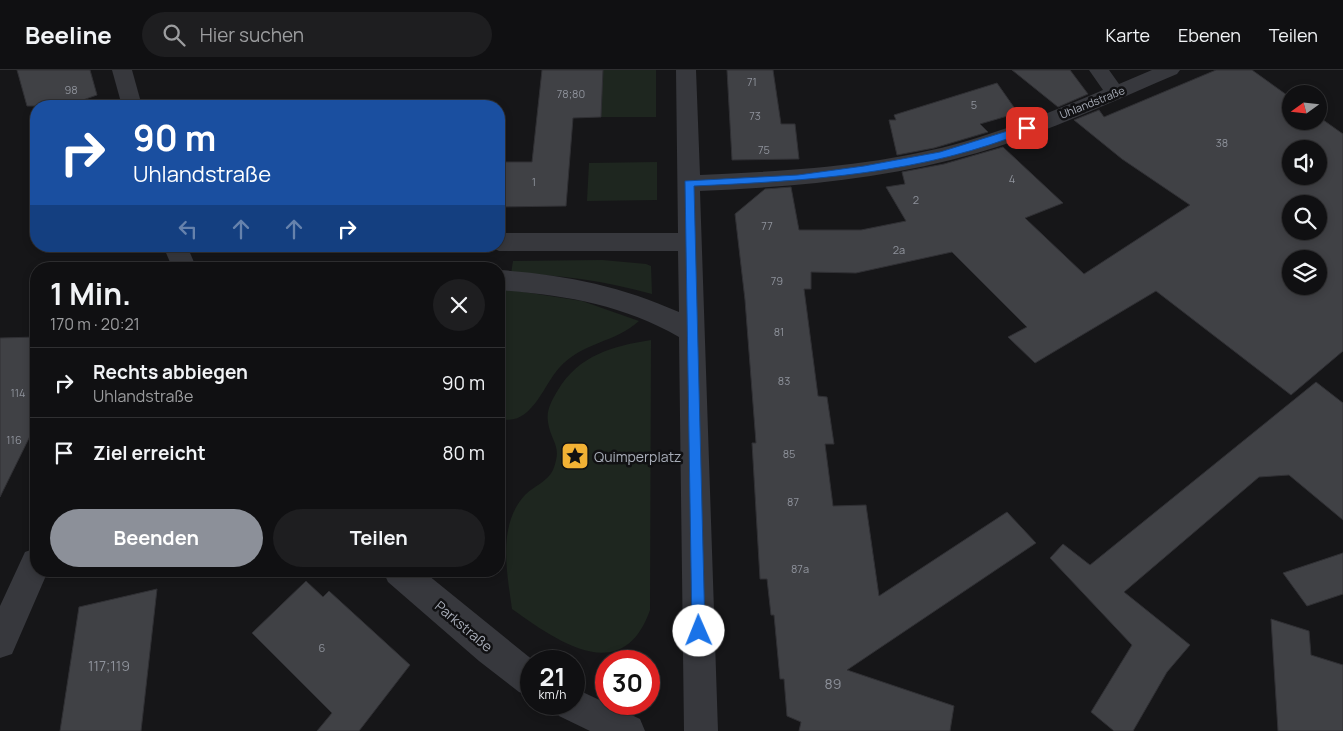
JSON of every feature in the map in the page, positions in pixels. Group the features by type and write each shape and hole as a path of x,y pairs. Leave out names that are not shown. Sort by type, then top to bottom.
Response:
{"street":[{"path":"122,70 130,100"},
{"path":"686,70 701,731"},
{"path":"1099,70 1115,92"},
{"name":"Uhlandstraße","path":"689,183 798,178 864,170 940,155 1009,135 1170,70"},
{"path":"505,242 690,242"},
{"path":"505,280 536,281 630,302 667,316 692,332"},
{"path":"0,642 30,577"},
{"name":"Parkstraße","path":"406,577 520,671"},
{"path":"585,711 628,731"}],"shaded area":[{"path":"603,70 656,70 656,117 601,117"},
{"path":"657,162 657,200 587,201 589,163"},
{"path":"602,260 646,264 651,266 652,294 582,279 547,275 511,274 513,261"},
{"path":"505,289 582,301 639,321 620,334 568,359 553,376 535,404 527,412 510,420 505,419"},
{"name":"Quimperplatz","path":"651,340 650,610 638,634 623,648 616,650 595,650 595,652 568,644 512,609 508,580 507,535 510,520 516,507 525,495 547,478 556,462 557,449 549,429 548,413 558,390 566,378 587,360 623,345"}],"building":[{"path":"17,70 90,70 97,95 83,100 30,100 30,106 27,106"},
{"path":"542,70 603,70 601,117 573,118 566,206 505,207 505,162 532,162"},
{"path":"727,70 773,70 781,124 795,124 799,159 732,160"},
{"path":"1012,70 1070,70 1088,94 1058,107"},
{"path":"1216,70 1252,70 1282,92 1282,130 1328,130 1328,123 1343,134 1343,351 1291,395 1156,291 1035,363 1008,337 1027,327 952,252 856,273 811,272 811,289 804,289 818,396 827,397 834,444 825,444 833,506 866,505 879,596 1007,512 1036,543 847,670 954,706 950,731 799,731 801,722 787,716 784,679 780,679 774,615 771,615 767,579 760,579 752,443 756,443 745,300 735,214 765,189 791,187 799,230 861,230 906,221 886,187 905,184 902,172 944,164 1003,147 1063,203 1025,218 1084,274 1190,205 1122,159 1074,120 1099,110 1104,117"},
{"path":"997,83 1018,113 980,124 988,132 934,148 897,155 889,120 896,120 894,115"},
{"path":"30,337 30,436 0,497 0,338"},
{"path":"1316,382 1343,403 1343,520 1289,475 1259,477 1124,592 1190,645 1167,672 1133,731 1114,731 1091,712 1132,645 1050,558 1063,544 1090,565"},
{"path":"1343,553 1343,594 1307,606 1283,573"},
{"path":"306,581 323,597 329,591 410,665 359,731 317,731 332,713 252,633"},
{"path":"157,589 141,731 60,731 79,607"},
{"path":"1271,619 1309,631 1311,655 1343,665 1343,731 1278,731"}],"place":[{"name":"Quimperplatz","path":"575,456"}],"route":[{"path":"699,631 689,183 798,178 864,170 940,155 1027,128"}]}
